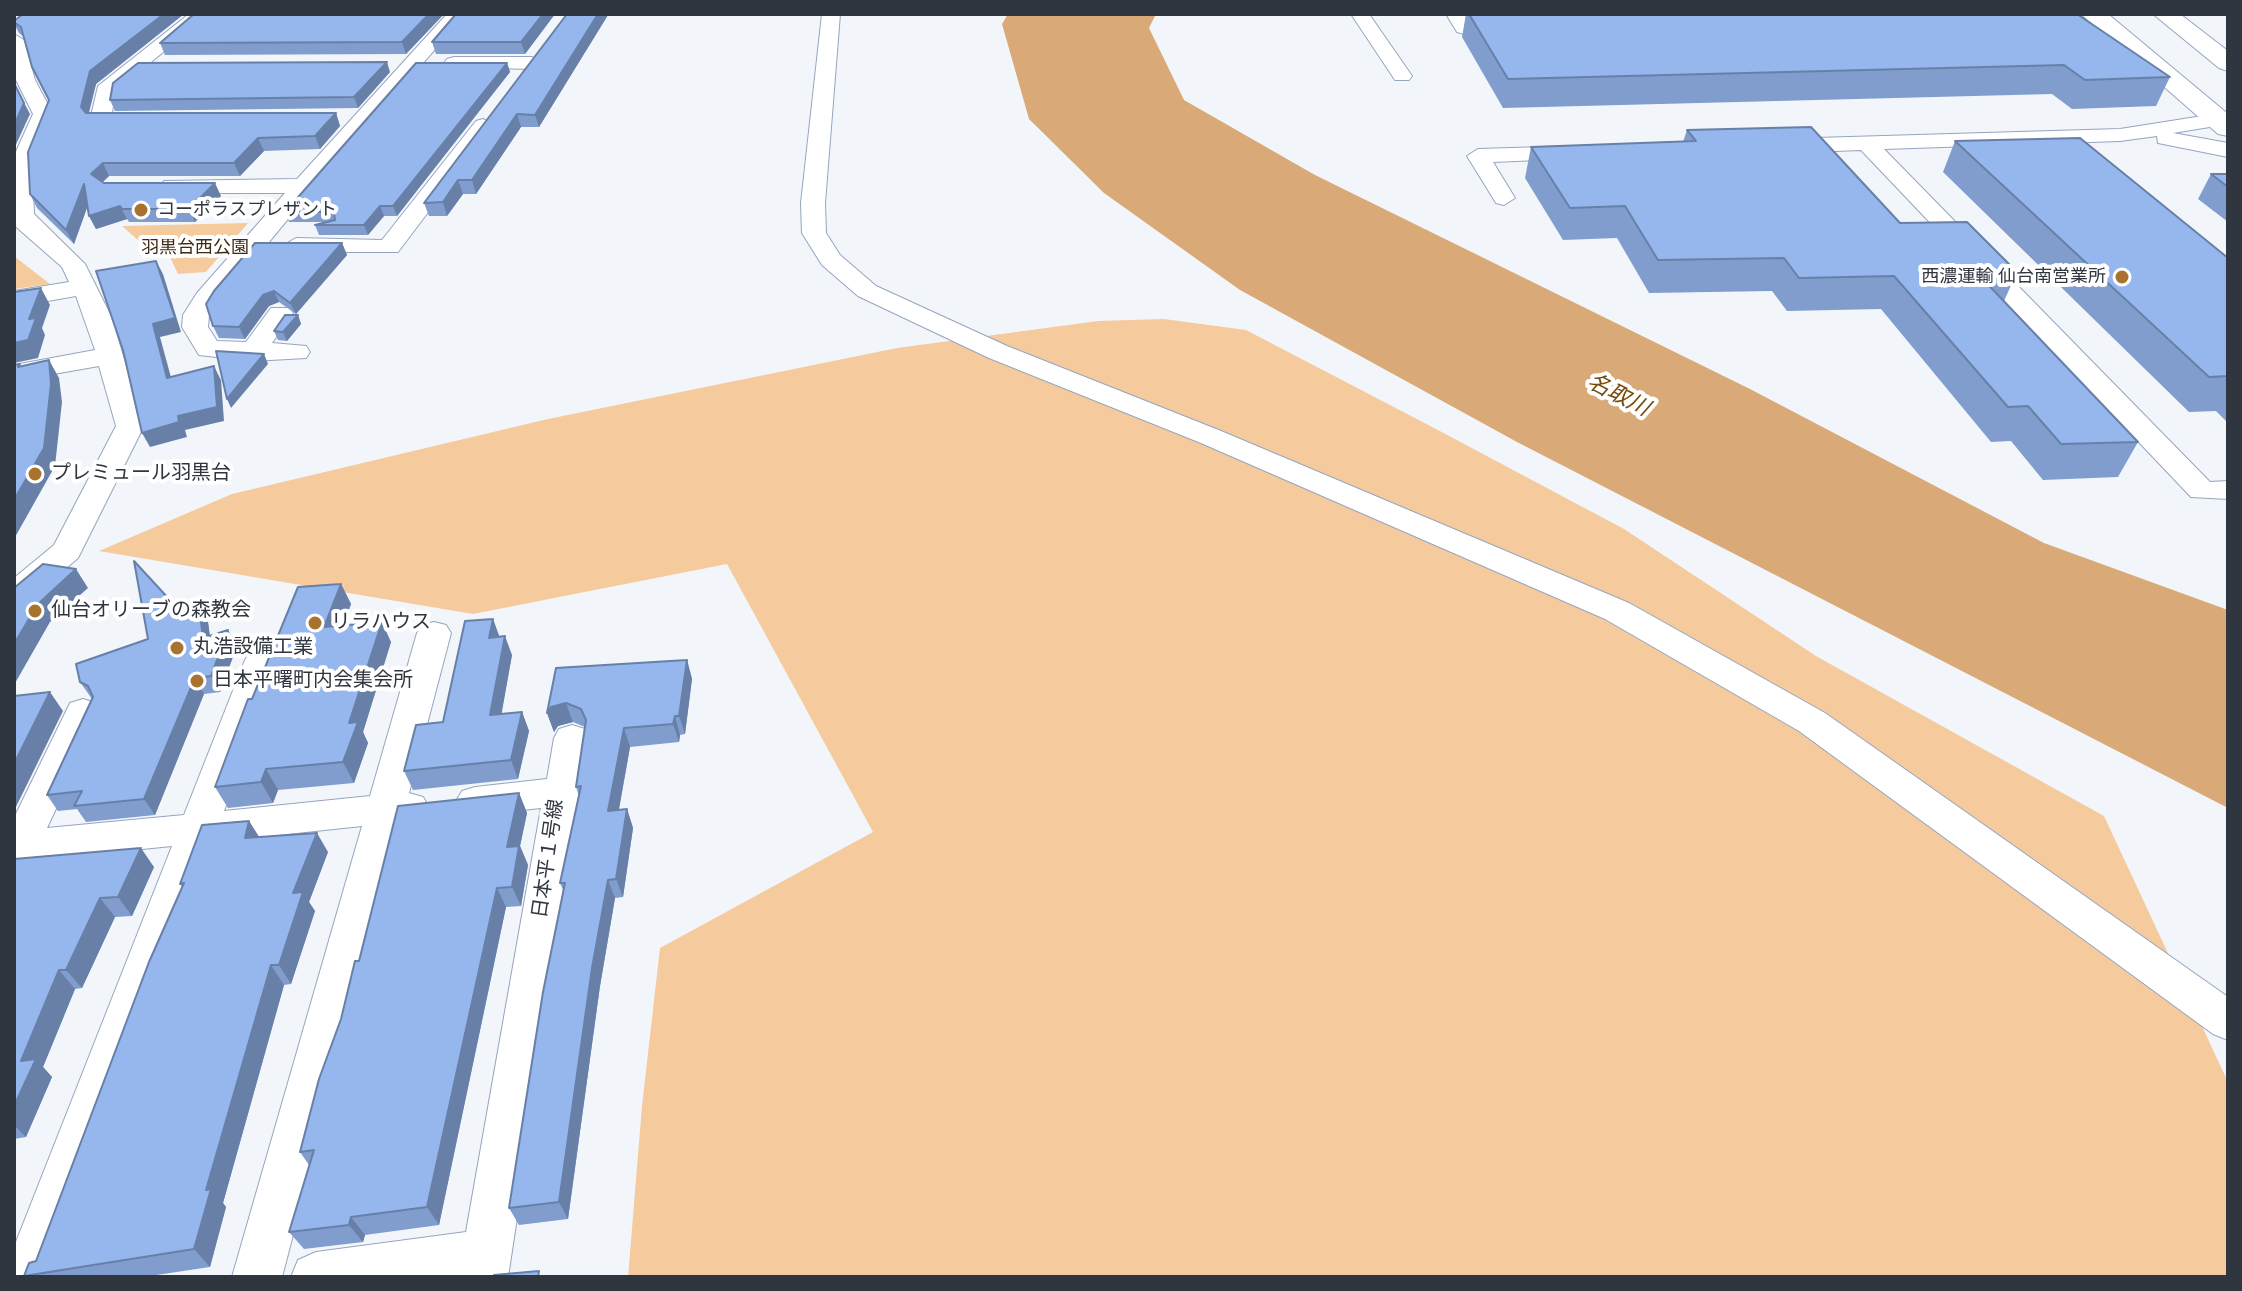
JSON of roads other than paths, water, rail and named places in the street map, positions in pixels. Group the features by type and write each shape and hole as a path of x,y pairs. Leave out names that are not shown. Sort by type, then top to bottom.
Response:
{"highway":[{"path":"2093,14 2225,121"},
{"path":"2115,14 2225,121"},
{"path":"2165,14 2228,63"}],"street":[{"path":"14,14 51,14"},
{"path":"163,119 101,120 105,90 200,14"},
{"path":"297,352 252,353 208,349 195,327 196,315 206,298 303,186 457,14"},
{"path":"831,14 813,203 814,233 831,260 867,291 998,352 1211,437 1617,611 1812,722 2228,1021"},
{"path":"1360,14 1402,76"},
{"path":"1455,14 1464,28 1528,26"},
{"path":"14,40 25,80 43,114 17,165 18,217 73,264 98,316 107,356 130,426 67,551 14,595"},
{"path":"382,63 536,57 513,87"},
{"path":"138,64 168,64"},
{"path":"255,244 389,247 494,112"},
{"path":"332,118 363,117"},
{"path":"1755,148 2051,137 2080,147 2120,135 2225,121"},
{"path":"2120,135 2188,141 2228,150"},
{"path":"1865,142 2202,491 2228,490"},
{"path":"1504,198 1478,156 1601,153"},
{"path":"155,186 303,186"},
{"path":"14,299 84,287"},
{"path":"252,353 280,313"},
{"path":"14,373 107,356"},
{"path":"257,1277 389,810 434,633"},
{"path":"27,1277 262,660"},
{"path":"16,850 83,712"},
{"path":"562,792 572,738"},
{"name":"日本平１号線","path":"16,850 200,827 562,792 485,1265"},
{"path":"316,1277 485,1265"}],"water":[{"name":"名取川","path":"1008,14 1156,14 1149,28 1184,100 1315,175 1750,389 2044,543 2228,610 2228,808 1517,442 1240,290 1104,193 1029,119 1002,24"}],"place":[{"name":"コーポラスプレザント","path":"141,210"},
{"name":"西濃運輸 仙台南営業所","path":"2122,277"},
{"name":"プレミュール羽黒台","path":"35,474"},
{"name":"仙台オリーブの森教会","path":"35,611"},
{"name":"リラハウス","path":"315,623"},
{"name":"丸浩設備工業","path":"177,648"},
{"name":"日本平曙町内会集会所","path":"197,681"}],"park label":[{"name":"羽黒台西公園","path":"195,248"}]}
